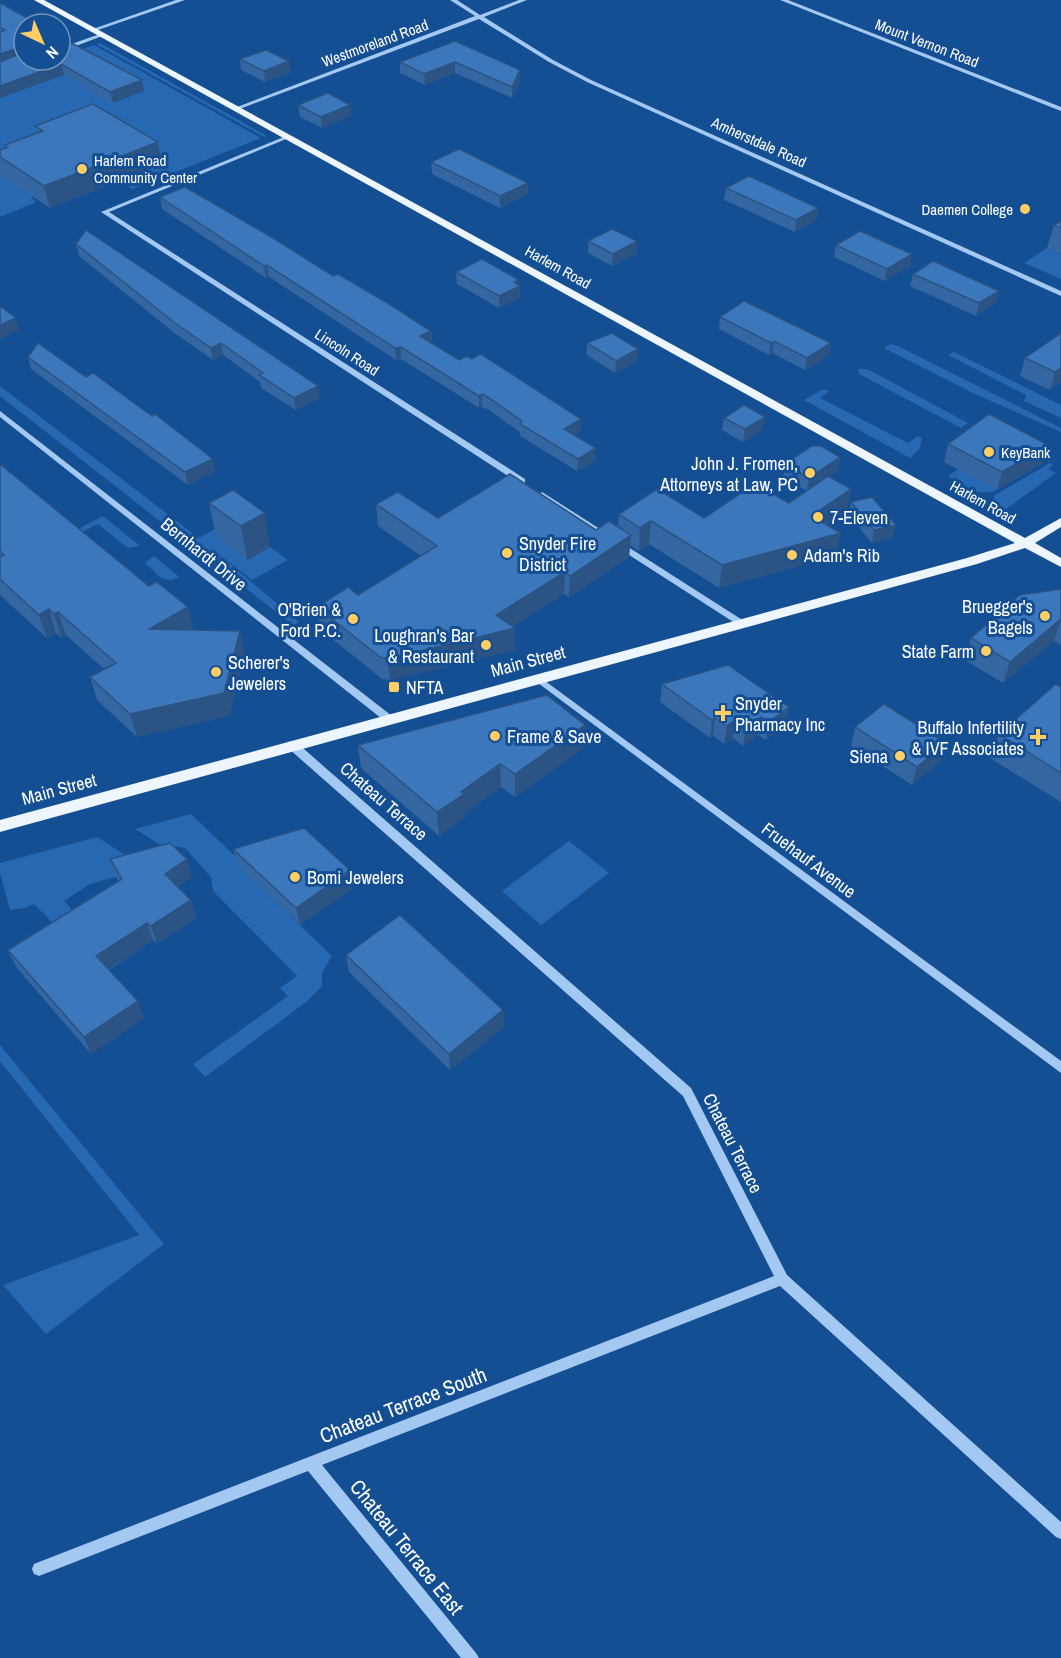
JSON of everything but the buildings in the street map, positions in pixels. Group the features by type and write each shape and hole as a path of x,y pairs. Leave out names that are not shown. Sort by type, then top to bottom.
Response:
{"main road":[{"name":"Harlem Road","path":"38,0 1061,563"},
{"name":"Main Street","path":"0,826 972,561 1025,544 1061,522"}],"street":[{"path":"72,44 182,0"},
{"name":"Amherstdale Road","path":"453,0 551,62 589,81 1061,294"},
{"name":"Westmoreland Road","path":"236,109 524,0"},
{"name":"Mount Vernon Road","path":"783,0 1061,109"},
{"name":"Lincoln Road","path":"288,137 104,212 741,623"},
{"name":"Bernhardt Drive","path":"0,413 389,719"},
{"name":"Fruehauf Avenue","path":"537,678 1061,1068"},
{"name":"Chateau Terrace","path":"292,745 687,1092 782,1279 1061,1532"},
{"name":"Chateau Terrace South","path":"39,1569 782,1279"},
{"name":"Chateau Terrace East","path":"311,1463 471,1658"}],"shaded area":[{"path":"100,43 267,136 264,137 96,44"},
{"path":"94,45 261,138 133,189 120,181 169,161 156,153 0,175 0,78 20,72 72,72 72,53"},
{"path":"0,175 48,191 31,198 37,202 0,217"},
{"path":"1047,248 1061,254 1061,279 1024,263"},
{"path":"891,344 1061,428 1061,432 975,394 884,348"},
{"path":"954,352 1061,405 1061,418 1024,401 1026,395 948,355"},
{"path":"858,369 866,369 875,373 968,423 961,428 859,374"},
{"path":"0,386 199,538 233,519 247,560 270,547 288,560 252,580 216,552 299,622 294,626 0,396"},
{"path":"823,389 829,391 820,398 908,443 918,436 922,438 920,448 910,458 804,400"},
{"path":"1050,463 1053,465 1048,469 1056,473 1006,509 993,500 995,495"},
{"path":"958,469 997,490 977,491 948,476"},
{"path":"103,516 140,546 128,548 98,524 0,575 44,547"},
{"path":"154,556 179,577 169,580 157,574 145,563"},
{"path":"191,814 237,858 238,866 332,956 322,973 322,986 305,1003 205,1077 193,1064 288,996 280,988 297,976 213,891 211,877 185,848 159,844 135,829"},
{"path":"97,837 146,868 90,884 64,901 121,961 103,973 34,904 10,910 0,873 0,863"},
{"path":"569,841 609,873 541,925 502,891"},
{"path":"0,1045 164,1244 46,1334 3,1285 139,1235 0,1061"}],"place":[{"name":"Harlem Road Community Center","path":"82,169"},
{"name":"Daemen College","path":"1025,209"},
{"name":"KeyBank","path":"989,452"},
{"name":"John J. Fromen, Attorneys at Law, PC","path":"810,473"},
{"name":"7-Eleven","path":"818,517"},
{"name":"Snyder Fire District","path":"507,553"},
{"name":"Adam's Rib","path":"792,555"},
{"name":"Bruegger's Bagels","path":"1045,616"},
{"name":"O'Brien & Ford P.C.","path":"353,619"},
{"name":"Loughran's Bar & Restaurant","path":"486,645"},
{"name":"State Farm","path":"986,651"},
{"name":"Scherer's Jewelers","path":"216,672"},
{"name":"NFTA","path":"394,687"},
{"name":"Snyder Pharmacy Inc","path":"723,713"},
{"name":"Frame & Save","path":"495,736"},
{"name":"Buffalo Infertility & IVF Associates","path":"1038,737"},
{"name":"Siena","path":"900,756"},
{"name":"Bomi Jewelers","path":"295,877"}]}
